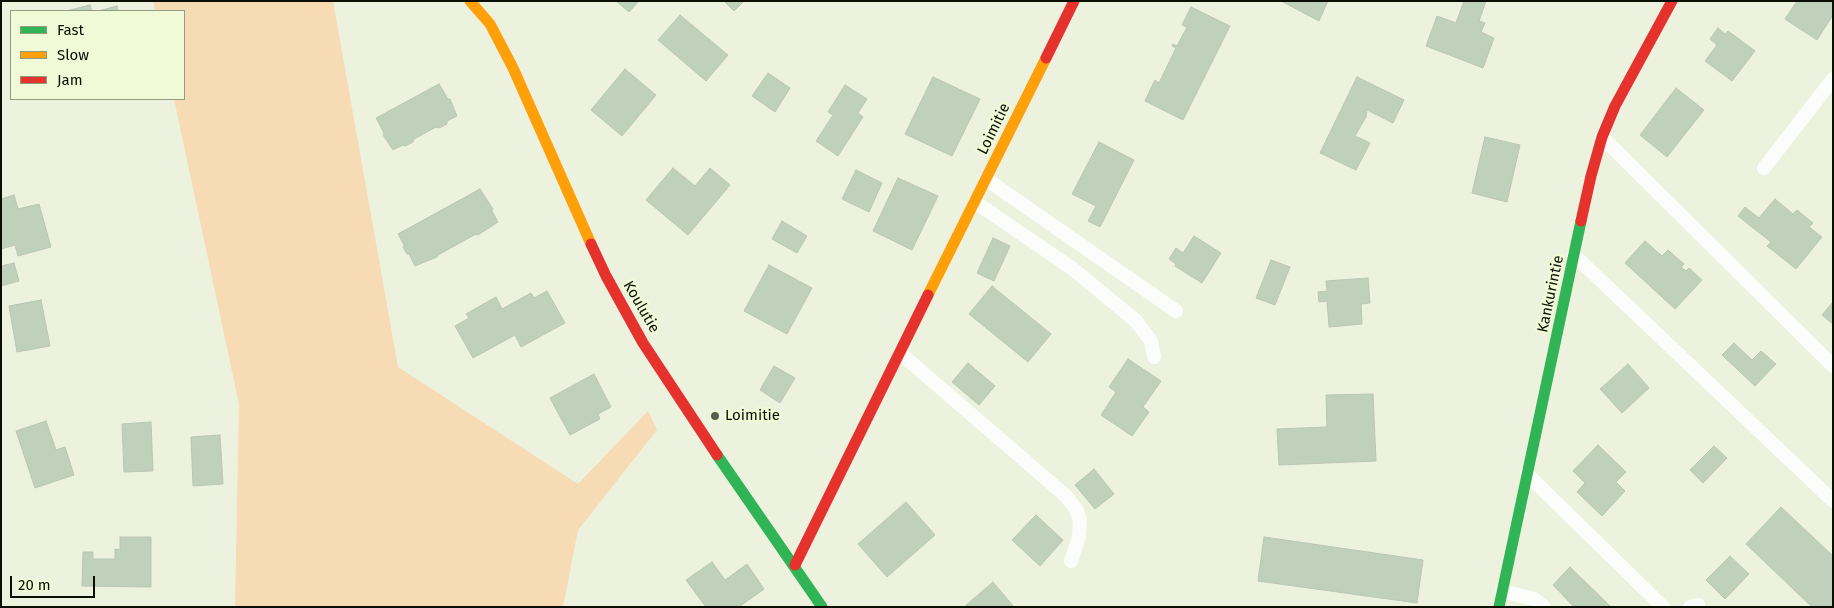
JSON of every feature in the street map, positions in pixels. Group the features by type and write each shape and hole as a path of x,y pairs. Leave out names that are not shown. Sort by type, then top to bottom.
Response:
{"street":[{"name":"Koulutie","path":"470,1 490,24 513,68 606,276 643,342 684,407 795,565 822,607"},
{"name":"Loimitie","path":"795,565 1074,1"},
{"name":"Kankurintie","path":"1499,607 1591,176 1602,138 1615,106 1672,1"}],"lane":[{"path":"1764,168 1833,78"},
{"path":"1602,138 1833,366"},
{"path":"986,179 1176,311"},
{"path":"975,202 1072,269 1136,321 1151,341 1154,357"},
{"path":"1574,255 1833,501"},
{"path":"900,353 1066,496 1076,509 1080,521 1079,537 1071,561"},
{"path":"1527,474 1663,607"},
{"path":"1502,591 1534,599 1544,607"}],"shaded area":[{"path":"153,1 333,1 398,367 578,484 648,411 657,430 578,530 563,607 235,607 239,404 174,100 185,100 185,10 155,10"}],"building":[{"path":"616,1 639,1 629,12"},
{"path":"724,1 744,1 734,11"},
{"path":"1281,1 1328,1 1319,21"},
{"path":"1464,1 1486,1 1479,21 1485,23 1481,32 1494,38 1483,68 1426,46 1437,16 1456,23"},
{"path":"1797,1 1833,1 1833,15 1817,40 1785,19"},
{"path":"90,5 92,10 70,10"},
{"path":"117,6 118,10 102,10"},
{"path":"1191,7 1230,26 1183,120 1145,101 1155,80 1159,83 1176,48 1172,46 1173,44 1177,46 1187,27 1182,25"},
{"path":"680,15 728,55 706,81 658,40"},
{"path":"1718,28 1725,34 1728,31 1755,51 1732,81 1705,61 1717,45 1710,39"},
{"path":"625,69 656,95 622,136 591,110"},
{"path":"768,73 790,88 775,112 752,96"},
{"path":"933,77 980,99 952,156 905,134"},
{"path":"1357,77 1404,100 1393,123 1367,110 1366,117 1355,136 1370,143 1356,170 1320,153"},
{"path":"439,84 448,99 450,99 457,116 447,121 447,124 439,128 436,127 414,139 413,142 393,150 383,135 384,133 376,118"},
{"path":"845,85 867,99 858,113 863,117 838,156 816,141 833,115 828,112"},
{"path":"1676,88 1704,110 1667,157 1640,135"},
{"path":"1485,137 1520,145 1507,202 1472,193"},
{"path":"1099,142 1134,160 1100,227 1088,221 1096,206 1072,194"},
{"path":"673,168 695,186 710,168 730,185 688,235 646,200"},
{"path":"856,170 882,183 869,212 842,199"},
{"path":"898,178 938,196 912,250 873,231"},
{"path":"480,189 493,209 492,211 498,222 437,257 415,266 403,247 404,245 398,234"},
{"path":"14,195 18,209 39,204 51,247 18,256 15,245 1,249 1,199"},
{"path":"1775,199 1793,214 1797,210 1813,223 1809,227 1822,237 1796,269 1767,246 1771,242 1738,216 1745,207 1759,218"},
{"path":"782,221 807,236 797,253 772,239"},
{"path":"1194,236 1221,253 1202,283 1175,266 1176,264 1169,259 1176,248 1183,253"},
{"path":"993,238 1010,246 994,281 977,273"},
{"path":"1645,241 1662,256 1668,250 1684,264 1681,267 1686,271 1689,268 1702,280 1675,309 1625,263"},
{"path":"1271,260 1290,267 1275,305 1256,298"},
{"path":"14,263 19,281 1,286 1,266"},
{"path":"769,265 812,288 787,334 744,311"},
{"path":"1368,278 1370,303 1361,304 1362,324 1329,327 1327,301 1319,302 1318,292 1327,291 1326,281"},
{"path":"992,286 1051,334 1028,362 969,314"},
{"path":"547,291 565,323 521,347 515,335 473,358 455,326 469,318 466,314 496,297 502,309 531,293 534,298"},
{"path":"41,300 50,346 17,352 9,306"},
{"path":"1833,302 1833,324 1822,315"},
{"path":"1734,343 1752,360 1761,351 1776,364 1755,386 1722,355"},
{"path":"1128,359 1161,381 1143,407 1149,412 1132,436 1101,415 1116,392 1109,387"},
{"path":"968,363 995,386 979,405 952,382"},
{"path":"1628,364 1649,388 1622,413 1600,389"},
{"path":"774,366 795,378 780,403 760,390"},
{"path":"594,374 611,407 598,414 600,419 570,435 550,398"},
{"path":"1373,394 1376,461 1279,465 1277,429 1327,427 1326,395"},
{"path":"46,421 56,450 65,447 74,475 35,488 16,431"},
{"path":"151,422 153,471 124,472 122,424"},
{"path":"220,435 223,484 193,486 191,437"},
{"path":"1598,445 1626,472 1616,482 1625,491 1602,516 1577,492 1585,483 1573,471"},
{"path":"1714,446 1727,458 1703,483 1690,470"},
{"path":"1094,469 1114,494 1095,509 1075,485"},
{"path":"906,502 935,535 887,577 858,544"},
{"path":"1781,507 1833,556 1833,607 1812,607 1746,544"},
{"path":"1036,515 1063,540 1040,566 1012,540"},
{"path":"120,537 151,537 151,587 82,586 83,552 93,552 93,559 115,559 115,549 120,550"},
{"path":"1264,537 1423,560 1417,603 1258,581"},
{"path":"1730,556 1749,574 1725,599 1706,580"},
{"path":"712,562 725,580 747,564 764,589 739,607 706,607 686,580"},
{"path":"1570,567 1611,607 1574,607 1553,585"},
{"path":"993,582 1014,607 964,607"}],"traffic: fast":[{"path":"1499,607 1581,221"},
{"path":"717,455 822,607"}],"traffic: slow":[{"path":"470,1 490,24 513,68 591,244"},
{"path":"928,295 1046,58"}],"traffic: jam":[{"path":"1046,58 1074,1"},
{"path":"1581,221 1602,137 1615,106 1672,1"},
{"path":"591,244 606,276 643,343 717,455"},
{"path":"795,565 928,295"}],"place":[{"name":"Loimitie","path":"715,416"}]}
